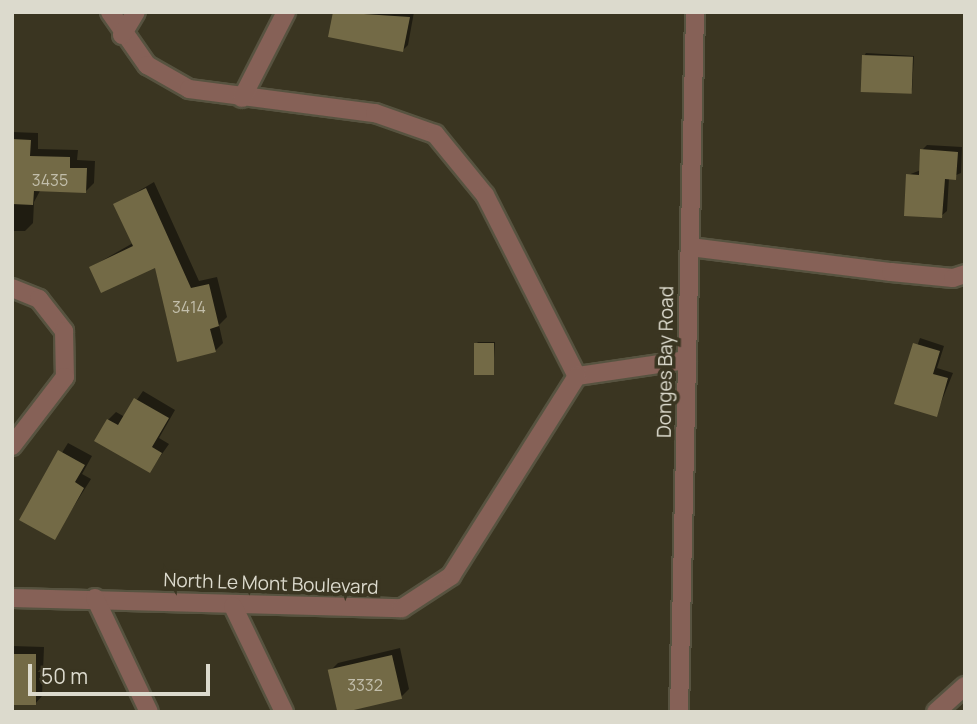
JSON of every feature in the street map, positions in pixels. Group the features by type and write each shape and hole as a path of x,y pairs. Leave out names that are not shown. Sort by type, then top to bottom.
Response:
{"street":[{"path":"110,12 122,35 147,65 189,89 242,98 375,113 435,134 485,195 577,376 687,360"},
{"path":"122,35 136,12"},
{"path":"242,98 286,12"},
{"name":"Donges Bay Road","path":"679,712 695,12"},
{"path":"690,247 891,272 953,278 965,274"},
{"path":"12,288 39,299 64,331 65,377 12,446"},
{"name":"North Le Mont Boulevard","path":"12,598 95,598 233,606 402,608 450,576 577,376"},
{"path":"95,598 149,712"},
{"path":"233,606 284,712"},
{"path":"936,712 965,686"}],"building":[{"path":"333,12 410,17 403,52 328,37"},
{"path":"862,55 913,57 912,94 861,92"},
{"path":"12,139 31,140 30,156 70,157 70,168 87,168 86,193 34,191 33,205 12,204"},
{"path":"920,149 958,152 956,180 945,179 942,218 904,216 906,174 919,175"},
{"path":"146,188 191,288 209,284 219,326 210,329 216,352 177,362 155,268 101,293 89,267 133,246 113,204"},
{"path":"474,343 494,343 494,375 474,375"},
{"path":"913,343 940,351 933,374 948,378 937,417 894,404"},
{"path":"134,398 169,418 152,447 162,453 150,473 94,441 107,419 118,425"},
{"path":"58,450 85,465 75,482 84,488 55,540 19,520"},
{"path":"12,654 36,654 36,705 12,705"},
{"path":"392,655 402,699 337,712 328,670"}]}
